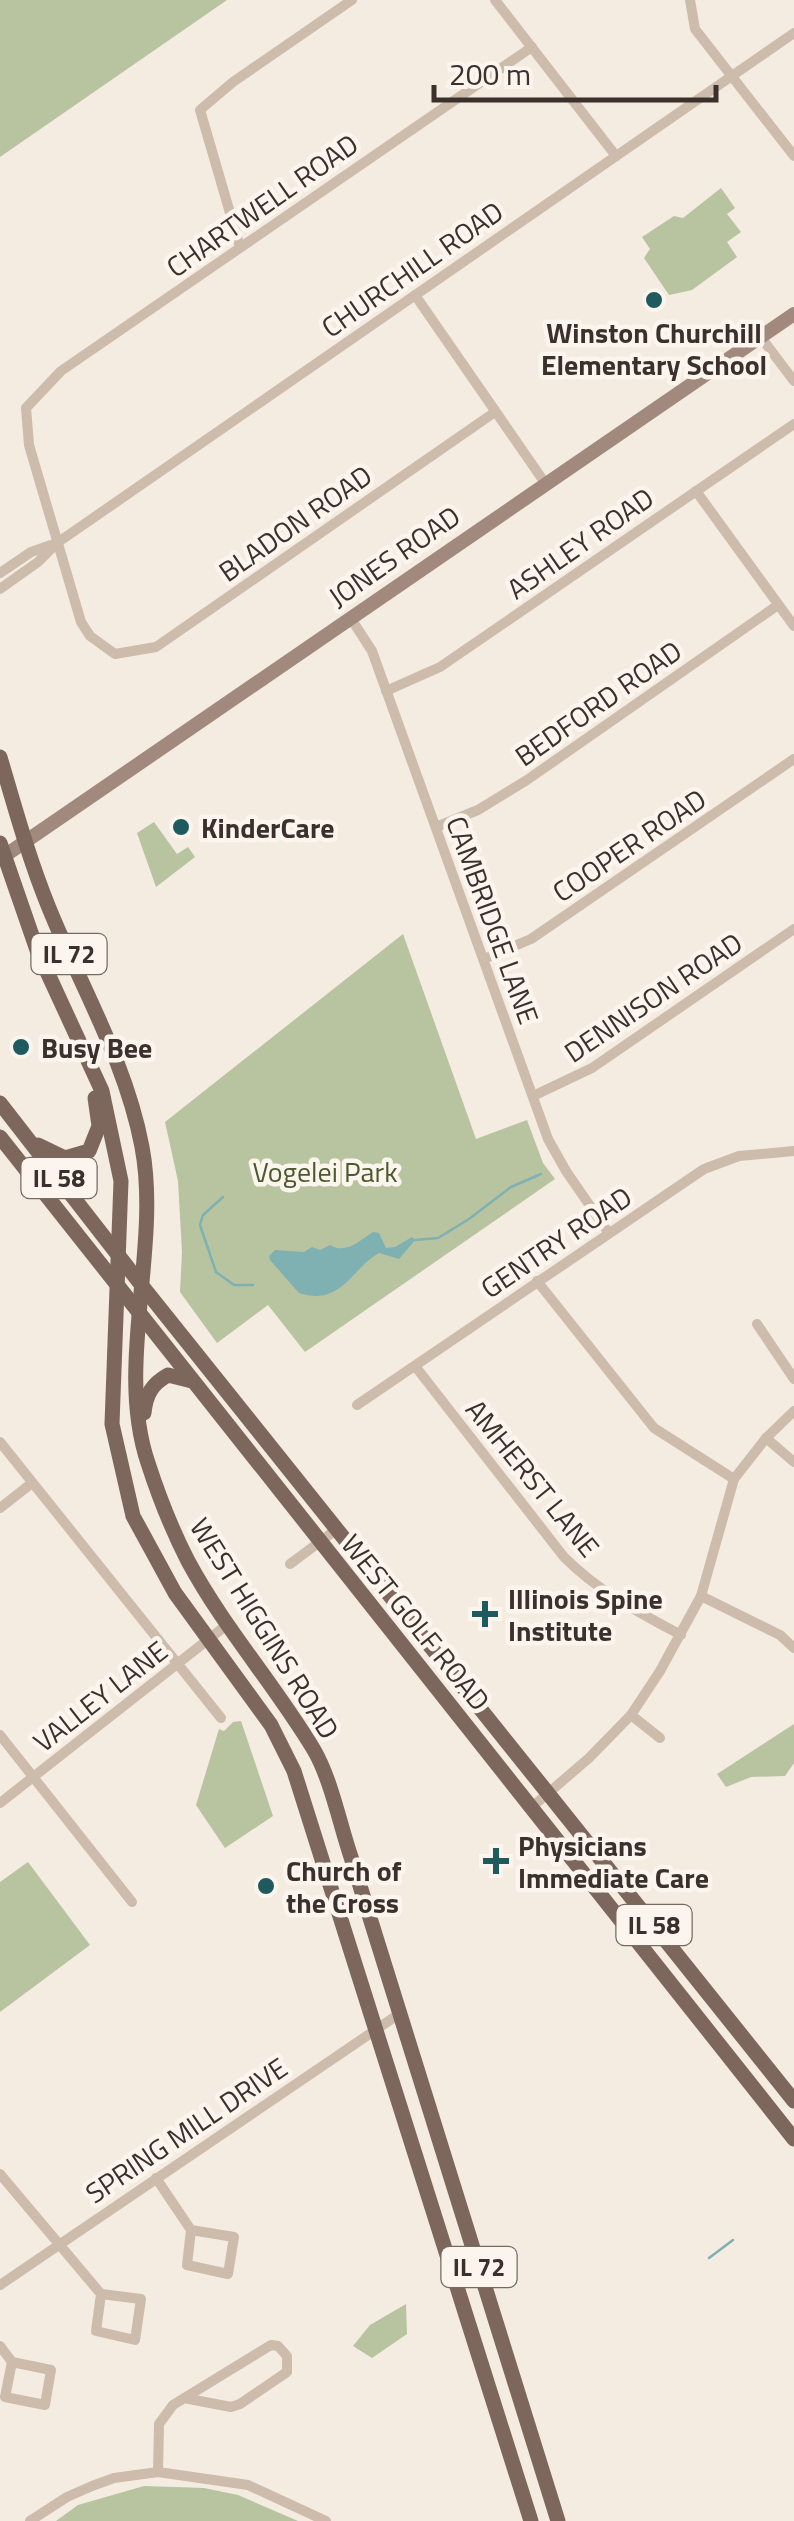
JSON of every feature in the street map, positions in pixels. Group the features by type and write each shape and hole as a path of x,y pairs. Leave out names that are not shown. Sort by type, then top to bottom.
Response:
{"main road":[{"name":"WEST HIGGINS ROAD","path":"0,756 24,842 48,907 110,1040 143,1149 146,1186 136,1387 146,1457 164,1510 189,1562 316,1754 558,2521"},
{"name":"WEST HIGGINS ROAD","path":"1,853 36,950 102,1091 118,1156 121,1181 112,1424 133,1516 155,1559 272,1725 284,1748 531,2521"},
{"path":"28,1138 65,1158 83,1154 92,1146 99,1118 87,1060"},
{"name":"WEST GOLF ROAD","path":"0,1102 143,1287 794,2102"},
{"name":"WEST GOLF ROAD","path":"0,1137 792,2133"},
{"path":"142,1432 145,1402 152,1386 168,1375 192,1382"}],"street":[{"path":"240,247 200,110 233,82 352,0"},
{"path":"495,0 616,156"},
{"path":"690,0 695,29 794,156"},
{"name":"CHURCHILL ROAD","path":"0,589 38,562 56,543 794,33"},
{"name":"CHARTWELL ROAD","path":"56,543 29,445 26,408 61,371 532,47"},
{"path":"415,295 544,483"},
{"name":"JONES ROAD","path":"1,853 24,842 794,314"},
{"path":"760,336 794,381"},
{"name":"BLADON ROAD","path":"56,543 85,630 115,654 156,647 495,412"},
{"name":"ASHLEY ROAD","path":"386,691 440,667 794,424"},
{"path":"696,491 794,626"},
{"name":"CHURCHILL ROAD","path":"0,573 31,552 56,543"},
{"name":"BEDFORD ROAD","path":"436,828 478,810 527,780 778,605"},
{"name":"CAMBRIDGE LANE","path":"350,617 372,651 558,1160 608,1232"},
{"name":"COOPER ROAD","path":"484,959 531,939 794,759"},
{"name":"DENNISON ROAD","path":"533,1096 592,1068 794,930"},
{"name":"GENTRY ROAD","path":"358,1405 704,1169 739,1156 794,1151"},
{"path":"538,1282 654,1428 734,1478"},
{"path":"757,1324 794,1379"},
{"name":"AMHERST LANE","path":"415,1366 583,1576 604,1594 681,1634"},
{"path":"532,1807 631,1715 701,1596 734,1478 794,1411"},
{"path":"766,1438 794,1462"},
{"path":"0,1442 221,1718"},
{"path":"0,1508 32,1483"},
{"path":"290,1564 337,1529"},
{"path":"701,1596 780,1634 794,1648"},
{"name":"VALLEY LANE","path":"0,1803 228,1624"},
{"path":"631,1715 660,1738"},
{"path":"0,1735 132,1902"},
{"name":"SPRING MILL DRIVE","path":"0,2285 399,2014"},
{"path":"1,2176 101,2294 141,2300 135,2340 96,2331 101,2294"},
{"path":"156,2178 191,2230 188,2265 228,2274 234,2237 191,2230"},
{"path":"158,2472 159,2424 172,2405 271,2345 278,2346 287,2356 288,2372 240,2404 231,2407 184,2398"},
{"path":"0,2346 12,2362 51,2370 45,2404 5,2397 12,2362"},
{"path":"30,2521 92,2486 114,2478 158,2472 248,2485 326,2521"}],"green space":[{"path":"0,0 227,0 0,157"},
{"path":"721,188 735,208 727,214 741,232 727,242 737,257 692,290 669,295 644,258 650,249 642,237 674,216 683,218"},
{"path":"154,822 177,854 188,847 195,857 156,887 137,833"},
{"name":"Vogelei Park","path":"403,934 476,1139 527,1120 543,1163 555,1179 305,1352 268,1305 217,1343 180,1292 178,1181 165,1122"},
{"path":"241,1721 273,1816 225,1848 196,1805 219,1729 224,1731 233,1722"},
{"path":"794,1724 794,1763 785,1776 751,1777 726,1787 717,1774"},
{"path":"28,1862 90,1945 0,2012 0,1882"},
{"path":"406,2304 407,2334 372,2358 353,2346 370,2325"},
{"path":"144,2486 204,2488 238,2495 298,2521 56,2521 78,2505"}],"water":[{"path":"373,1232 379,1233 386,1248 412,1237 415,1240 399,1259 379,1253 345,1284 325,1295 299,1293 270,1260 275,1250 304,1252 330,1245 342,1248"}],"waterway":[{"path":"415,1240 438,1238 511,1187 541,1174"},
{"path":"223,1197 203,1215 200,1225 216,1272 234,1285 253,1285"},
{"path":"709,2258 733,2240"}],"place":[{"name":"Winston Churchill Elementary School","path":"654,300"},
{"name":"KinderCare","path":"181,827"},
{"name":"Busy Bee","path":"21,1047"},
{"name":"Illinois Spine Institute","path":"485,1614"},
{"name":"Physicians Immediate Care","path":"496,1861"},
{"name":"Church of the Cross","path":"266,1886"}]}
